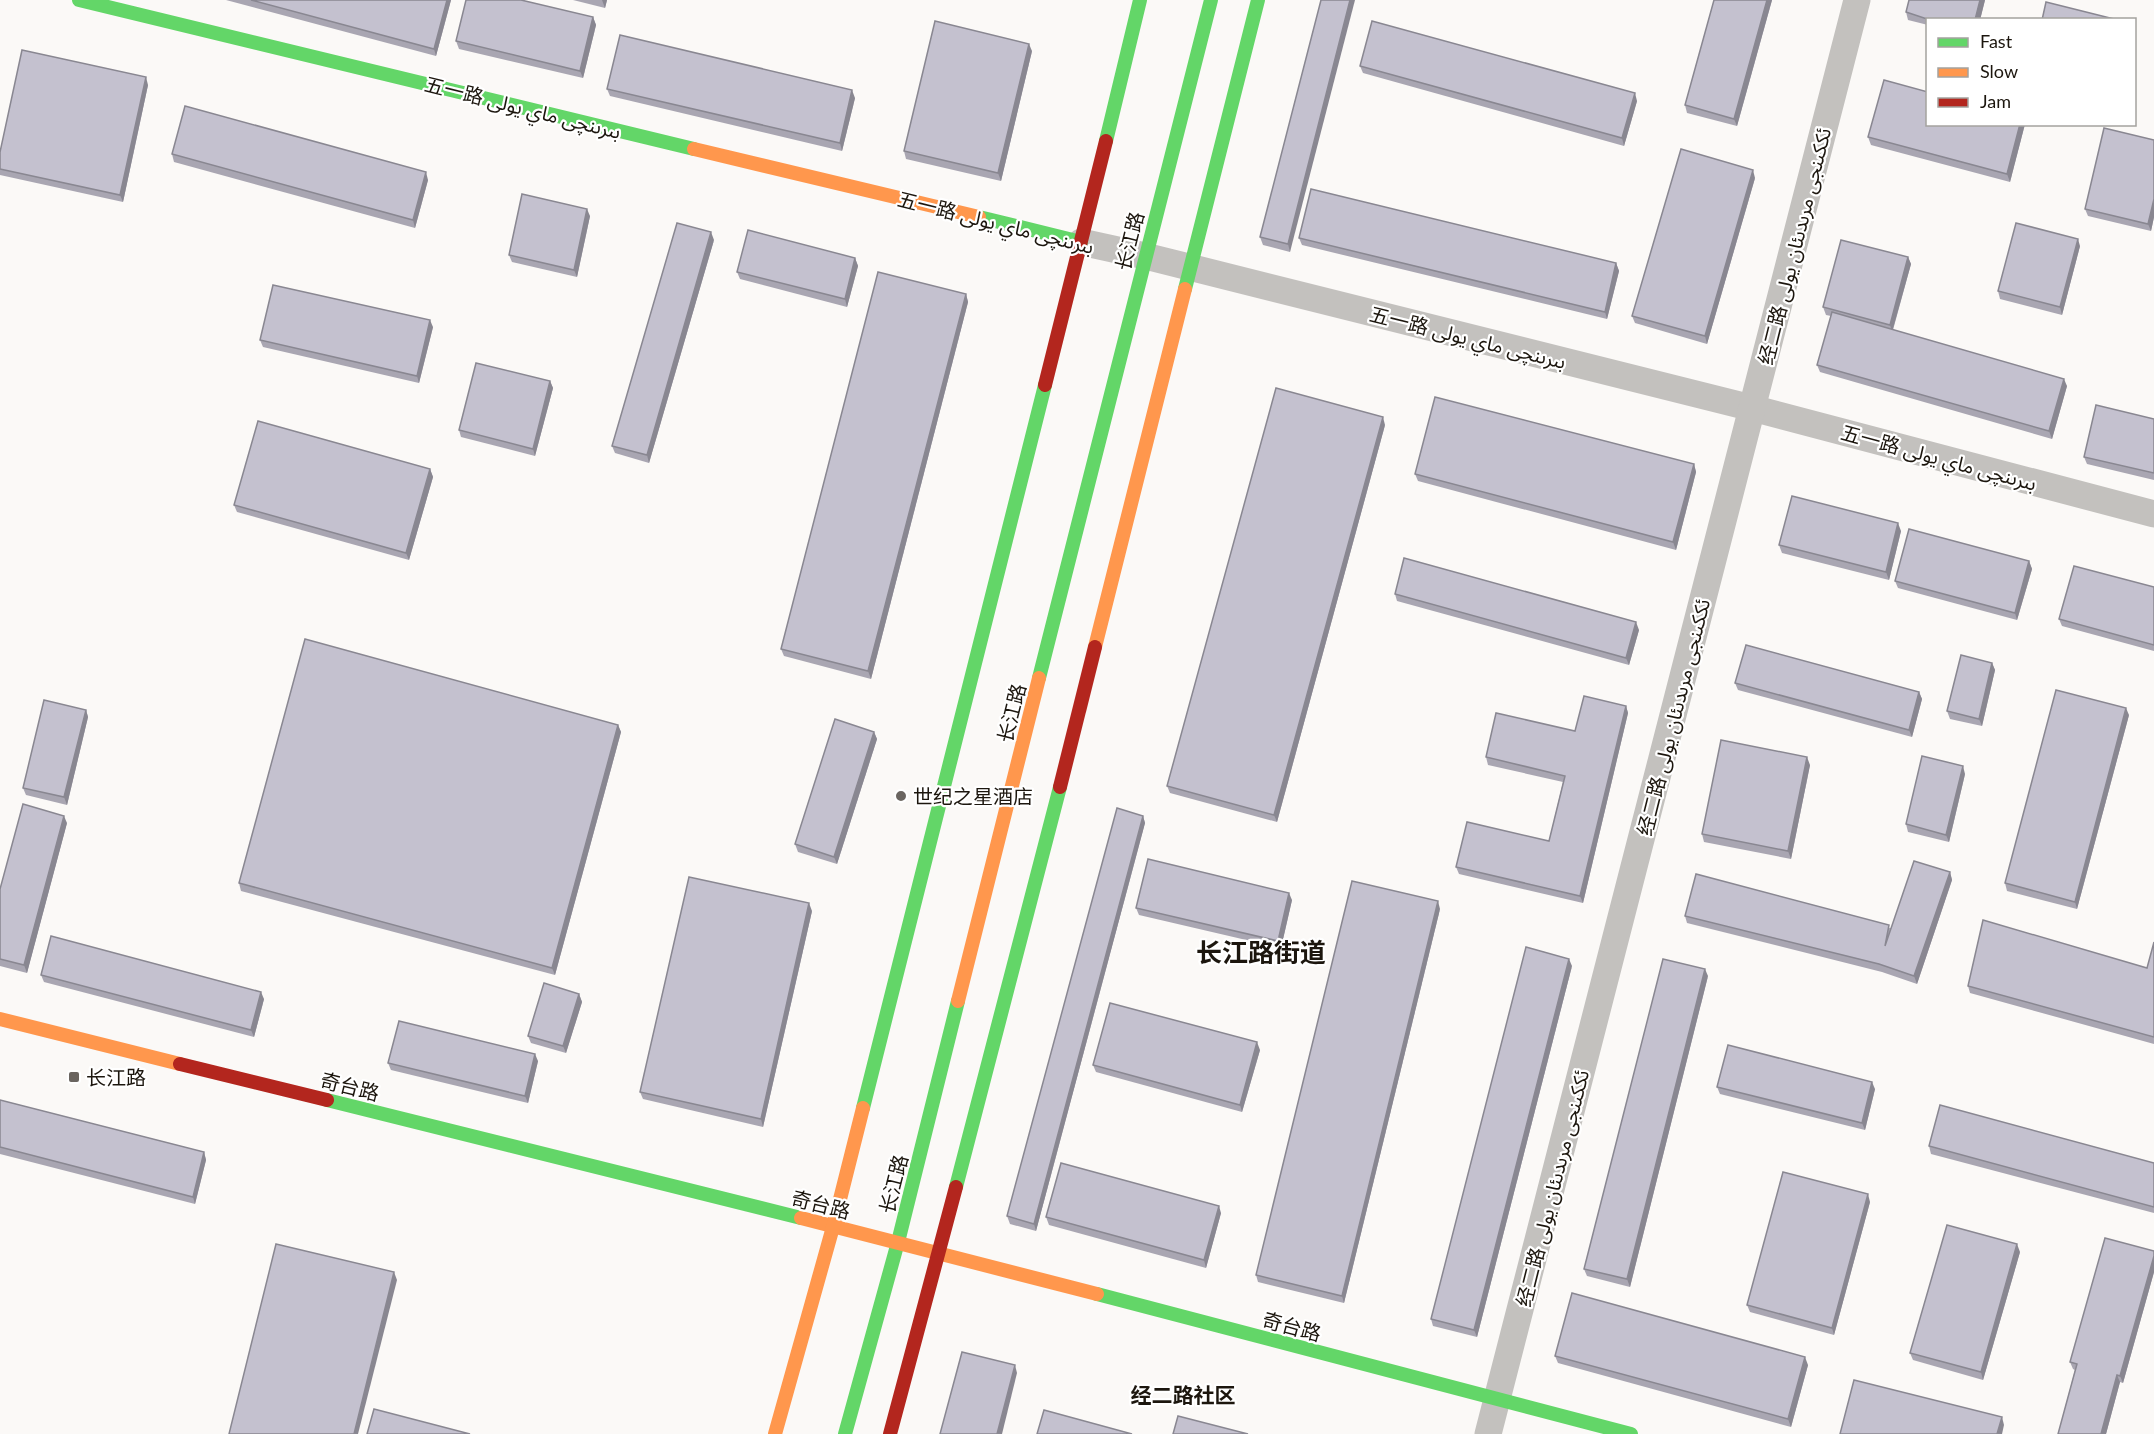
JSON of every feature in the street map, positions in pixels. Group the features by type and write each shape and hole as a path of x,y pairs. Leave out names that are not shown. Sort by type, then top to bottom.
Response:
{"main road":[{"name":"五一路 بىرىنچى ماي يولى","path":"79,0 1081,242"},
{"path":"775,1434 833,1227 1140,0"},
{"name":"长江路","path":"846,1434 898,1242 1211,0"},
{"path":"890,1434 1020,945 1258,0"},
{"name":"奇台路","path":"0,1019 898,1242 1631,1434"}],"street":[{"name":"经二路 ئككىنجى مرىدىئان يولى","path":"1488,1434 1857,0"},
{"name":"五一路 بىرىنچى ماي يولى","path":"1081,242 1752,408 2154,514"}],"building":[{"path":"251,0 447,0 434,49"},
{"path":"466,0 521,0 593,17 580,71 456,41"},
{"path":"1321,0 1350,0 1288,244 1260,237"},
{"path":"1714,0 1767,0 1734,119 1685,105"},
{"path":"1909,0 1980,0 1976,18 1926,19 1906,12"},
{"path":"2046,2 2110,18 2042,18"},
{"path":"935,21 1029,44 998,173 904,151"},
{"path":"1372,21 1635,93 1622,138 1360,66"},
{"path":"620,35 852,90 840,143 607,89"},
{"path":"22,50 146,77 120,195 0,169 0,152"},
{"path":"1884,80 1926,91 1926,126 2019,126 2007,174 1868,137"},
{"path":"185,106 426,172 413,220 172,154"},
{"path":"2104,128 2154,140 2154,199 2148,224 2085,209"},
{"path":"1681,149 1753,170 1705,336 1632,316"},
{"path":"1311,189 1616,263 1605,312 1299,238"},
{"path":"522,194 587,209 574,270 509,255"},
{"path":"677,223 711,232 647,455 612,446"},
{"path":"2016,223 2078,239 2060,307 1998,291"},
{"path":"748,230 855,258 845,299 737,272"},
{"path":"1841,240 1908,257 1890,325 1823,307"},
{"path":"878,272 966,294 868,671 781,649"},
{"path":"273,285 430,320 417,376 260,340"},
{"path":"1832,312 2064,379 2049,431 1817,365"},
{"path":"476,363 550,381 533,449 459,430"},
{"path":"1276,388 1383,417 1274,815 1167,786"},
{"path":"1435,397 1694,464 1673,542 1415,474"},
{"path":"2096,405 2154,419 2154,473 2084,457"},
{"path":"258,421 430,469 406,553 234,505"},
{"path":"1792,496 1898,523 1886,572 1779,545"},
{"path":"1909,529 2029,561 2015,613 1895,581"},
{"path":"1404,558 1636,622 1626,658 1395,594"},
{"path":"2074,566 2154,587 2154,645 2059,619"},
{"path":"305,639 618,725 552,968 239,883"},
{"path":"1746,645 1919,692 1909,730 1735,683"},
{"path":"1961,655 1992,663 1979,719 1947,711"},
{"path":"2056,690 2126,708 2075,902 2005,883"},
{"path":"1584,696 1626,706 1580,896 1456,867 1467,822 1549,841 1565,776 1486,757 1496,713 1575,731"},
{"path":"44,700 86,710 64,797 23,788"},
{"path":"835,719 874,732 834,857 795,844"},
{"path":"1721,740 1807,757 1788,851 1702,834"},
{"path":"1922,756 1963,766 1946,835 1906,824"},
{"path":"23,804 64,816 24,965 0,959 0,889"},
{"path":"1117,808 1143,816 1034,1224 1007,1216"},
{"path":"1148,859 1289,893 1278,941 1136,908"},
{"path":"1914,861 1950,872 1914,976 1879,964 1685,916 1696,874 1889,925 1885,946"},
{"path":"689,877 809,903 761,1119 640,1092"},
{"path":"1352,881 1438,901 1342,1296 1256,1275"},
{"path":"1983,920 2147,968 2154,942 2154,1037 1968,986"},
{"path":"51,936 261,992 251,1030 41,975"},
{"path":"1526,947 1569,959 1474,1330 1431,1319"},
{"path":"1663,959 1705,969 1627,1279 1584,1269"},
{"path":"544,983 579,994 563,1046 528,1036"},
{"path":"1110,1003 1257,1042 1240,1105 1093,1065"},
{"path":"399,1021 535,1054 525,1096 388,1063"},
{"path":"1728,1045 1872,1082 1862,1123 1717,1087"},
{"path":"0,1100 204,1152 193,1197 0,1147"},
{"path":"1940,1105 2154,1163 2154,1207 1929,1146"},
{"path":"1061,1163 1219,1206 1204,1260 1046,1217"},
{"path":"1783,1172 1868,1194 1832,1328 1747,1305"},
{"path":"1947,1225 2017,1244 1981,1372 1910,1353"},
{"path":"2105,1238 2154,1251 2154,1256 2101,1434 2058,1434 2077,1364 2070,1362"},
{"path":"276,1244 394,1272 354,1434 229,1434"},
{"path":"1572,1293 1805,1357 1788,1419 1555,1356"},
{"path":"962,1352 1015,1365 997,1434 940,1434"},
{"path":"1854,1380 2002,1417 1997,1434 1840,1434"},
{"path":"374,1409 470,1434 367,1434"},
{"path":"1044,1410 1132,1434 1037,1434"},
{"path":"1178,1416 1248,1434 1173,1434"}],"traffic: fast":[{"path":"79,0 694,149"},
{"path":"1106,141 1140,0"},
{"path":"1039,678 1211,0"},
{"path":"1185,289 1258,0"},
{"path":"979,217 1081,242"},
{"path":"863,1108 1045,385"},
{"path":"956,1187 1060,787"},
{"path":"845,1434 898,1242 958,1001"},
{"path":"327,1100 801,1218"},
{"path":"1097,1294 1631,1434"}],"traffic: slow":[{"path":"694,149 979,217"},
{"path":"1095,647 1185,289"},
{"path":"958,1001 1039,678"},
{"path":"0,1019 180,1064"},
{"path":"775,1434 833,1227 863,1108"},
{"path":"801,1218 1097,1294"}],"traffic: jam":[{"path":"1045,385 1106,141"},
{"path":"1060,787 1095,647"},
{"path":"180,1064 327,1100"},
{"path":"890,1434 956,1187"}],"place":[{"name":"世纪之星酒店","path":"901,796"},
{"name":"长江路","path":"74,1077"}],"district":[{"name":"长江路街道","path":"1261,952"},
{"name":"经二路社区","path":"1183,1394"}]}
